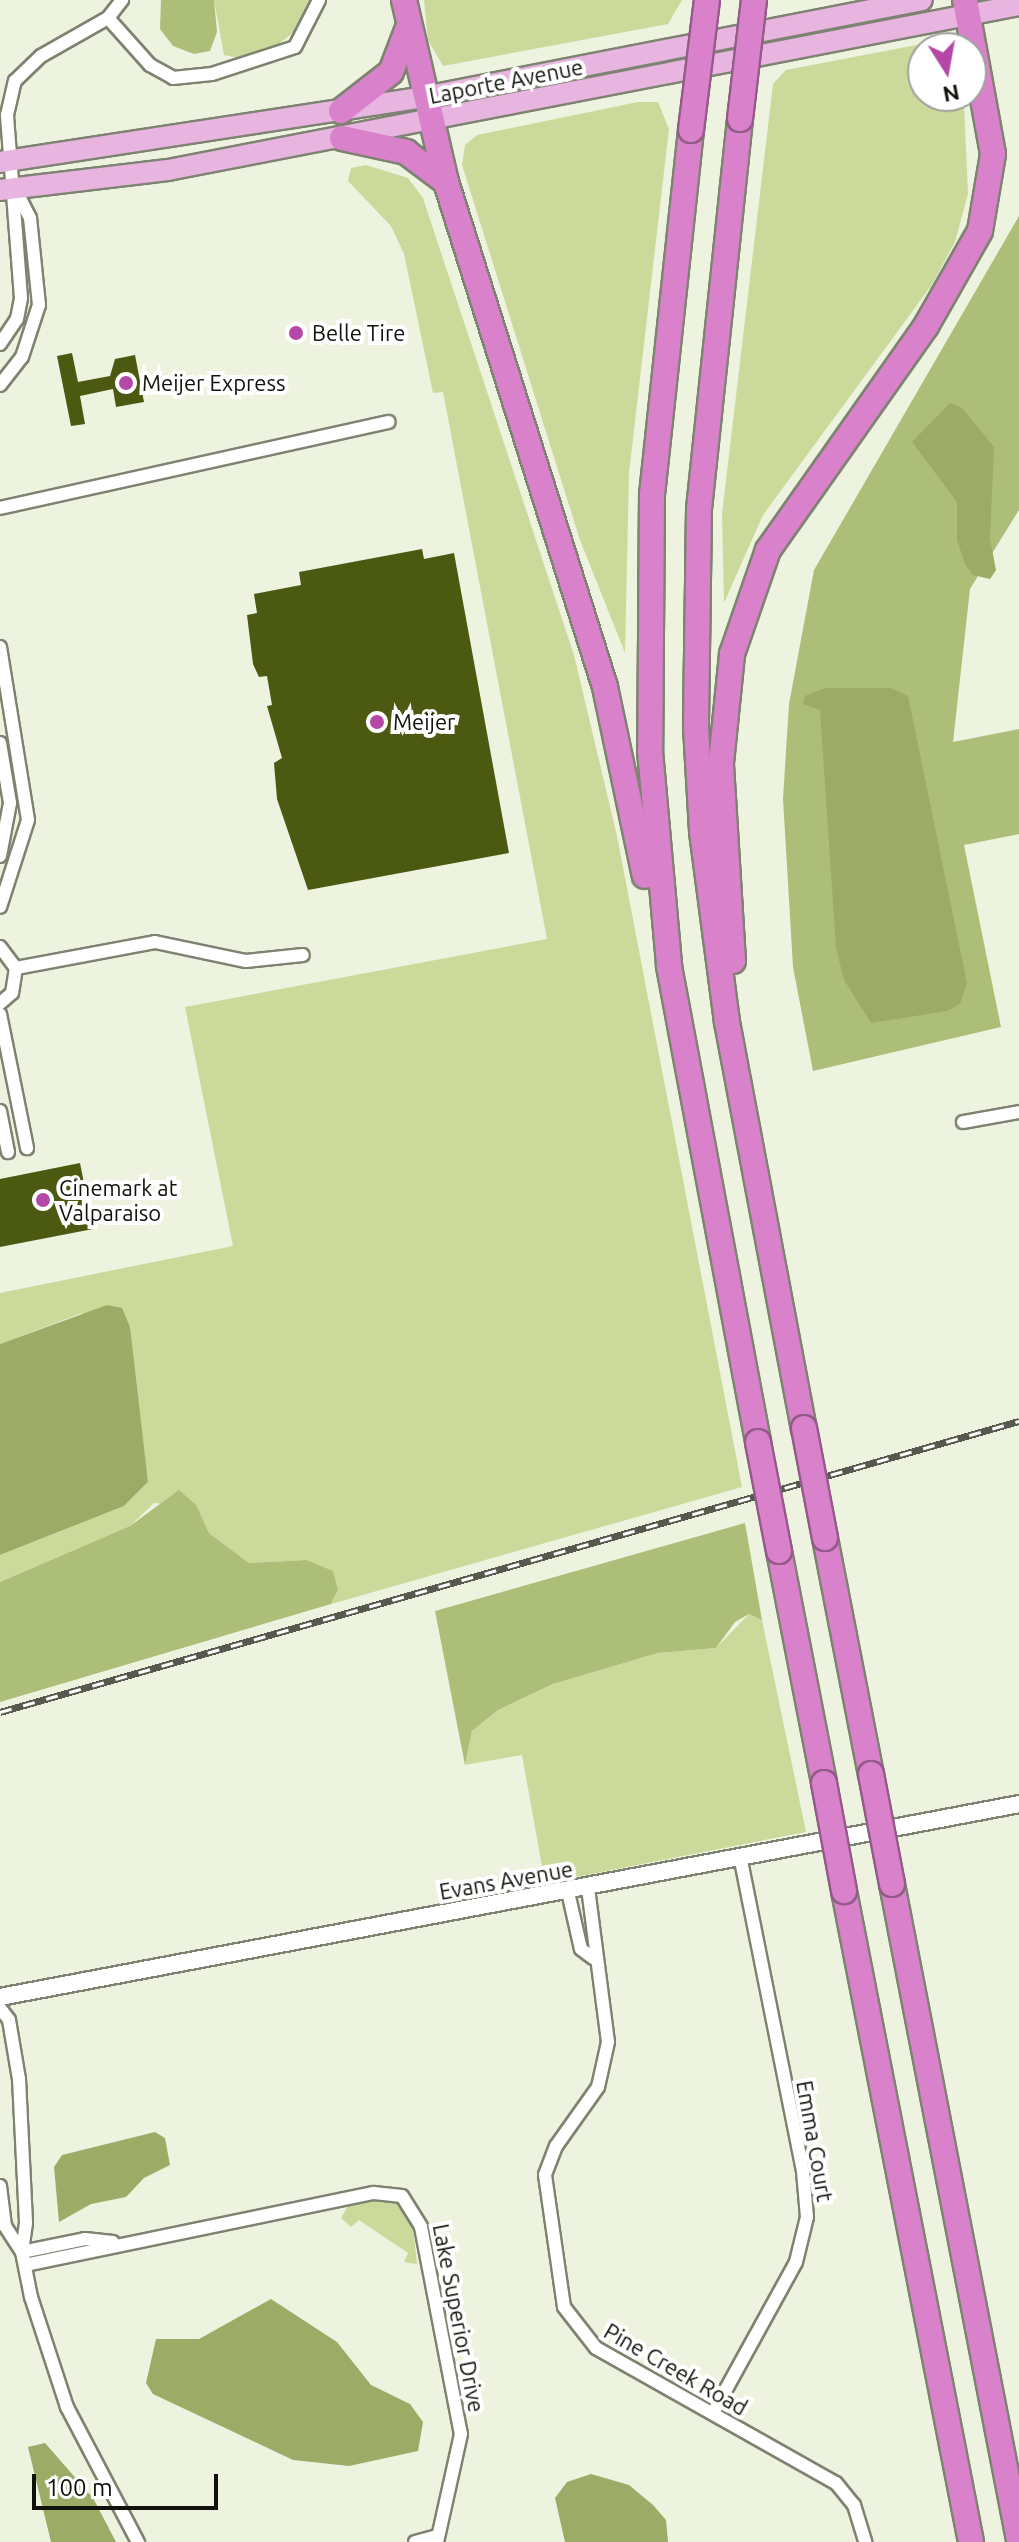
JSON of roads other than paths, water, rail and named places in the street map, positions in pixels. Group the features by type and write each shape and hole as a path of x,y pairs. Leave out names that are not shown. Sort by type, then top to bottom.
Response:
{"highway":[{"path":"404,0 446,182 593,644 669,966 971,2542"},
{"path":"669,966 650,751 648,586 652,493 707,0"},
{"path":"754,0 699,509 696,698 712,922 746,1123 1019,2540"},
{"path":"746,1123 723,818 723,714 732,654 768,550 926,326 980,231 993,154 967,8"},
{"path":"341,111 391,72 408,26"},
{"path":"342,138 406,152 446,182"}],"main road":[{"name":"Laporte Avenue","path":"8,189 168,170 342,138 427,108 922,0"},
{"name":"Laporte Avenue","path":"6,161 341,111 427,108 967,8 1019,5"}],"street":[{"path":"0,344 17,319 21,298 6,161 7,115 15,81 41,56 108,18 122,0"},
{"path":"108,18 150,65 173,78 212,74 295,47 319,0"},
{"path":"0,385 22,357 39,305 33,233 8,189"},
{"path":"0,508 389,422"},
{"path":"0,647 28,820 0,907"},
{"path":"0,743 10,803 0,856"},
{"path":"16,968 155,942 246,961 303,955"},
{"path":"0,947 16,968 12,993 0,1003"},
{"path":"0,1014 27,1148"},
{"path":"0,1111 8,1152"},
{"path":"963,1122 1019,1112"},
{"name":"Evans Avenue","path":"0,1997 568,1892 1019,1804"},
{"name":"Emma Court","path":"713,2413 796,2262 807,2217 803,2171 740,1856"},
{"name":"Pine Creek Road","path":"588,1888 600,1943 593,1958 608,2042 605,2072 545,2175 561,2295 576,2328 596,2348 836,2483 854,2505 865,2542"},
{"name":"Pine Creek Road","path":"568,1892 581,1949 593,1958"},
{"path":"0,2008 9,2020 19,2079 26,2223 23,2258"},
{"path":"0,2186 5,2226 23,2258 67,2407 138,2542"},
{"name":"Lake Superior Drive","path":"23,2258 85,2239 124,2243 374,2193 412,2203 461,2434 437,2539"},
{"path":"415,2542 437,2539"}],"railway":[{"path":"0,1712 1019,1421"}],"place":[{"name":"Belle Tire","path":"296,333"},
{"name":"Meijer Express","path":"126,383"},
{"name":"Meijer","path":"377,722"},
{"name":"Cinemark at Valparaiso","path":"43,1200"}]}
